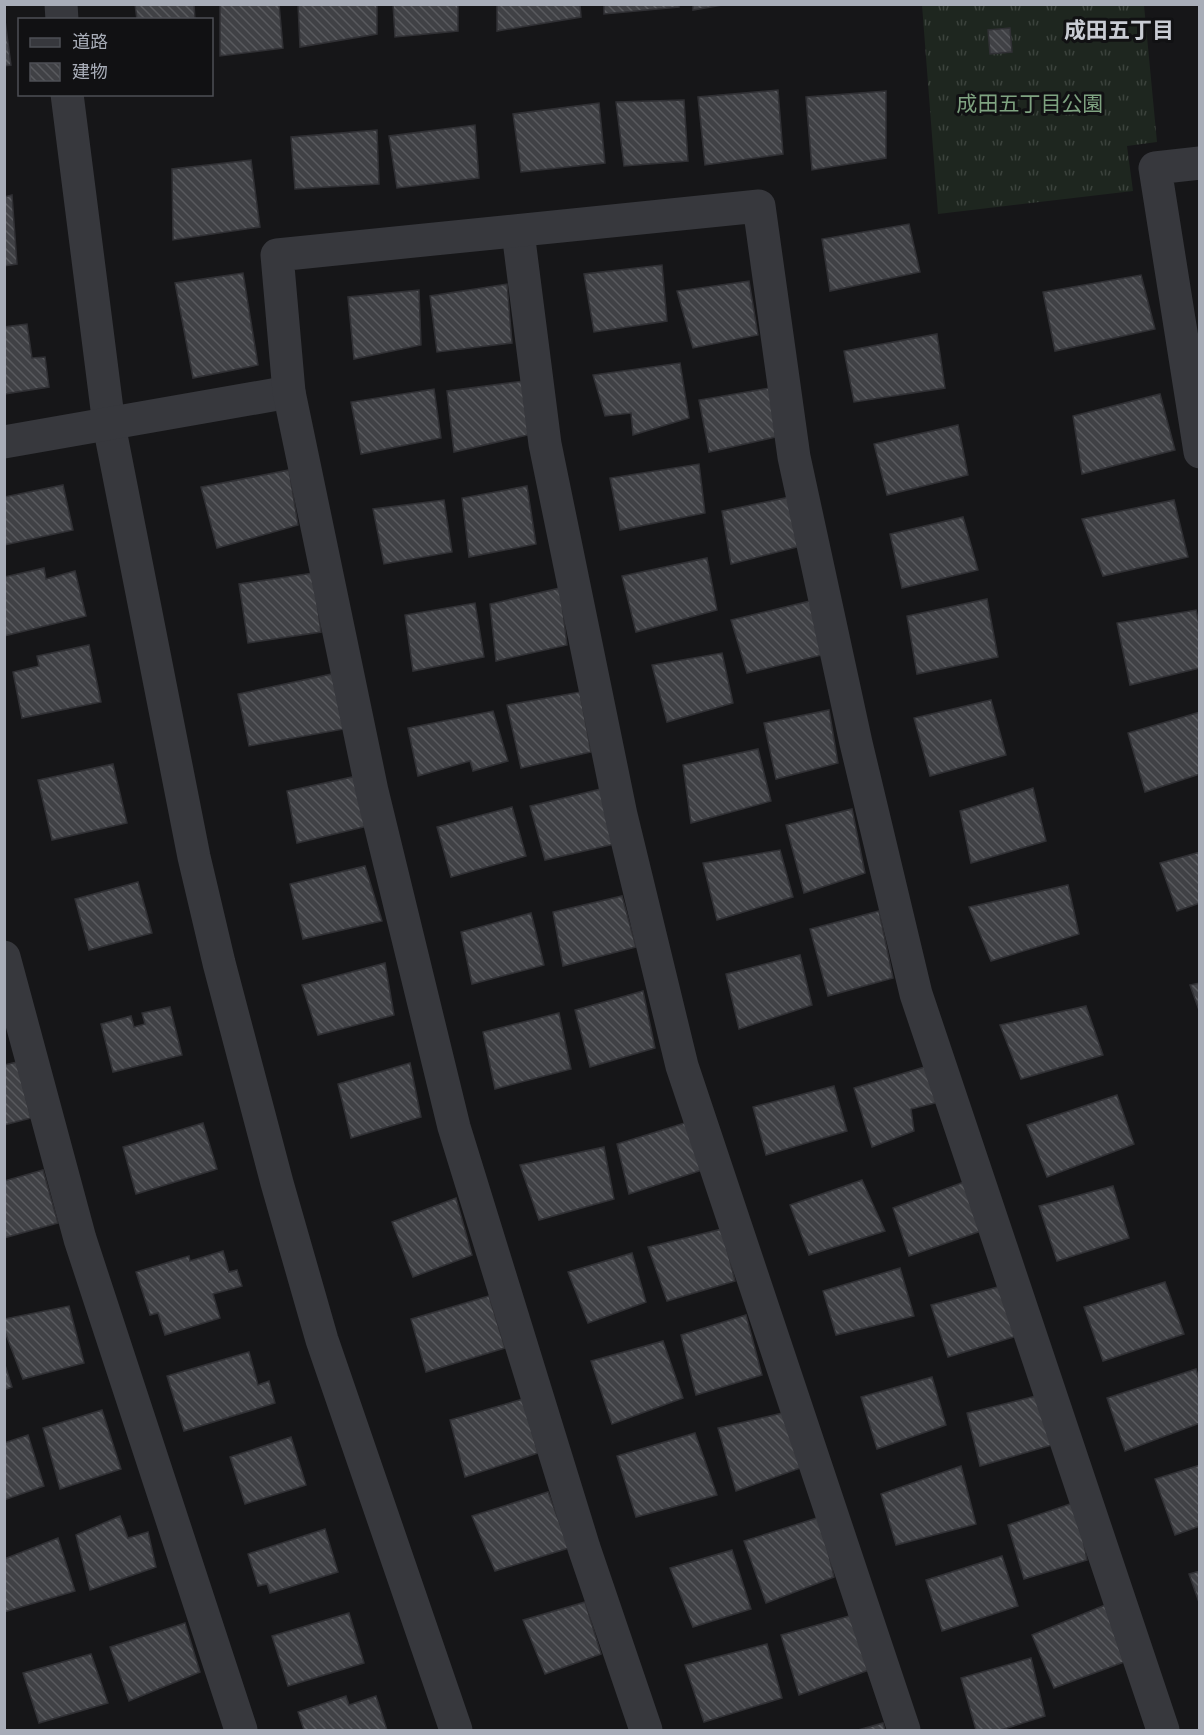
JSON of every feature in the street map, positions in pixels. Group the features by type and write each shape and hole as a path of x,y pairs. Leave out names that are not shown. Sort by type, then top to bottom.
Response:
{"street":[{"path":"67,96 110,425 194,857 219,963 277,1183 322,1340 456,1731"},
{"path":"1200,163 1155,168 1200,452"},
{"path":"646,1731 584,1548 454,1127 372,791 289,392 277,255 759,206 794,457 856,743 916,994 1163,1731"},
{"path":"518,232 544,444 621,815 682,1066 904,1731"},
{"path":"4,442 289,392"},
{"path":"4,957 80,1239 241,1731"}],"green space":[{"name":"成田五丁目公園","path":"922,5 1144,5 1157,142 1127,146 1133,191 938,214"}],"building":[{"path":"135,4 194,4 195,18 137,18"},
{"path":"220,4 279,4 283,48 220,56"},
{"path":"298,4 377,4 377,34 300,47"},
{"path":"393,4 458,4 458,31 395,37"},
{"path":"497,4 580,4 581,17 497,31"},
{"path":"604,4 679,4 679,7 604,14"},
{"path":"693,4 728,4 693,10"},
{"path":"4,13 11,65 4,66"},
{"path":"1010,28 1012,52 990,54 988,30"},
{"path":"778,90 783,154 705,165 698,97"},
{"path":"886,91 886,158 812,170 806,97"},
{"path":"684,100 688,161 624,166 616,102"},
{"path":"599,103 605,163 521,172 513,114"},
{"path":"475,125 479,178 397,188 389,136"},
{"path":"377,130 379,184 295,189 291,137"},
{"path":"251,160 260,227 173,240 172,169"},
{"path":"12,195 17,264 4,266 4,197"},
{"path":"909,224 920,272 830,291 822,239"},
{"path":"662,265 667,321 594,332 584,274"},
{"path":"243,273 258,365 193,378 175,283"},
{"path":"1141,275 1155,329 1055,351 1043,292"},
{"path":"749,281 758,335 693,348 677,291"},
{"path":"507,284 512,343 437,352 430,296"},
{"path":"419,290 421,345 354,359 348,297"},
{"path":"27,324 32,358 45,357 49,387 4,394 4,327"},
{"path":"937,334 945,388 854,402 844,351"},
{"path":"680,363 689,418 633,435 631,413 605,416 593,375"},
{"path":"524,381 528,435 454,452 447,391"},
{"path":"770,388 776,437 709,452 699,400"},
{"path":"434,389 441,438 361,454 351,402"},
{"path":"1160,394 1175,450 1082,474 1073,416"},
{"path":"958,425 968,475 887,495 874,444"},
{"path":"699,464 705,513 620,530 610,478"},
{"path":"289,470 298,525 217,548 201,487"},
{"path":"63,485 73,530 4,545 4,497"},
{"path":"527,486 536,544 469,557 462,498"},
{"path":"790,497 801,546 731,564 722,511"},
{"path":"444,500 452,552 384,564 373,509"},
{"path":"1174,500 1188,557 1103,576 1082,519"},
{"path":"963,517 978,570 902,588 890,534"},
{"path":"707,558 717,610 636,632 622,576"},
{"path":"44,568 46,579 75,571 86,616 4,636 4,577"},
{"path":"313,573 321,632 248,643 239,584"},
{"path":"560,588 567,645 496,661 490,604"},
{"path":"987,599 998,657 917,674 907,616"},
{"path":"810,601 822,655 747,673 731,620"},
{"path":"475,603 484,657 413,671 405,615"},
{"path":"1196,610 1200,628 1200,668 1130,685 1117,623"},
{"path":"89,645 101,702 22,718 13,672 39,666 37,656"},
{"path":"722,653 733,703 667,722 652,665"},
{"path":"332,674 344,729 249,746 238,694"},
{"path":"580,692 591,752 521,768 507,705"},
{"path":"991,700 1006,755 930,776 914,718"},
{"path":"829,710 838,763 776,779 764,723"},
{"path":"493,711 508,761 473,771 470,761 418,776 408,728"},
{"path":"1200,712 1200,774 1145,792 1128,733"},
{"path":"758,749 771,801 691,823 683,765"},
{"path":"113,764 127,823 52,840 38,780"},
{"path":"357,776 368,826 297,843 287,791"},
{"path":"1033,788 1046,841 971,863 960,811"},
{"path":"601,789 619,843 545,860 530,806"},
{"path":"512,807 526,856 451,877 437,827"},
{"path":"852,809 865,873 804,893 786,825"},
{"path":"780,850 793,897 717,920 703,863"},
{"path":"1200,852 1200,903 1177,911 1160,863"},
{"path":"365,866 382,921 303,939 290,884"},
{"path":"138,882 152,933 89,950 75,899"},
{"path":"1068,885 1079,934 991,961 969,907"},
{"path":"622,896 636,947 563,966 553,912"},
{"path":"879,911 893,978 828,996 810,929"},
{"path":"531,913 544,965 472,984 461,932"},
{"path":"800,955 812,1005 739,1029 726,974"},
{"path":"385,963 394,1015 318,1035 302,985"},
{"path":"1200,983 1200,1013 1190,985"},
{"path":"643,991 655,1048 590,1067 575,1010"},
{"path":"1086,1006 1103,1055 1021,1079 1000,1025"},
{"path":"170,1007 182,1055 113,1072 101,1024 131,1016 134,1027 145,1024 142,1013"},
{"path":"559,1013 571,1069 495,1089 483,1032"},
{"path":"17,1062 31,1118 4,1125 4,1065"},
{"path":"410,1063 421,1117 351,1138 338,1084"},
{"path":"928,1066 939,1102 911,1109 914,1131 872,1147 854,1088"},
{"path":"834,1086 847,1131 766,1155 753,1107"},
{"path":"1117,1095 1134,1144 1047,1177 1027,1125"},
{"path":"688,1122 702,1170 629,1194 617,1144"},
{"path":"203,1123 217,1169 136,1194 123,1147"},
{"path":"604,1147 614,1199 539,1220 520,1165"},
{"path":"43,1170 58,1223 4,1238 4,1181"},
{"path":"862,1180 885,1231 809,1255 790,1205"},
{"path":"964,1182 981,1231 909,1256 893,1208"},
{"path":"1113,1186 1129,1238 1057,1261 1039,1206"},
{"path":"456,1198 472,1255 413,1277 392,1222"},
{"path":"722,1229 735,1281 667,1301 648,1247"},
{"path":"223,1251 229,1272 237,1270 242,1286 213,1294 220,1318 165,1335 158,1313 150,1315 136,1272 189,1256 190,1261"},
{"path":"632,1253 646,1302 588,1323 568,1272"},
{"path":"900,1268 914,1316 836,1335 823,1291"},
{"path":"1165,1282 1184,1334 1103,1361 1084,1307"},
{"path":"998,1287 1017,1336 948,1357 931,1305"},
{"path":"489,1296 505,1348 426,1372 411,1319"},
{"path":"69,1306 84,1363 23,1379 4,1329 4,1319"},
{"path":"746,1315 762,1375 696,1395 681,1335"},
{"path":"663,1341 683,1398 612,1424 591,1361"},
{"path":"249,1352 258,1385 269,1381 275,1403 184,1431 167,1376"},
{"path":"4,1362 12,1387 4,1390"},
{"path":"1196,1369 1200,1384 1200,1423 1125,1451 1107,1398"},
{"path":"932,1377 946,1425 877,1449 861,1397"},
{"path":"1040,1395 1052,1445 980,1466 967,1413"},
{"path":"523,1399 538,1453 465,1477 450,1420"},
{"path":"102,1410 121,1469 60,1489 43,1428"},
{"path":"787,1412 803,1467 736,1491 718,1428"},
{"path":"695,1433 717,1495 636,1517 617,1456"},
{"path":"28,1435 44,1486 4,1500 4,1443"},
{"path":"291,1437 306,1485 245,1504 230,1457"},
{"path":"1200,1465 1200,1526 1175,1535 1155,1479"},
{"path":"961,1466 976,1524 896,1545 881,1494"},
{"path":"548,1492 569,1548 495,1571 472,1516"},
{"path":"1076,1502 1087,1560 1024,1579 1008,1525"},
{"path":"120,1516 128,1538 148,1532 156,1567 90,1590 76,1535"},
{"path":"820,1517 834,1577 766,1603 744,1541"},
{"path":"325,1529 338,1572 270,1593 267,1584 258,1586 248,1554"},
{"path":"58,1538 75,1591 4,1612 4,1559"},
{"path":"732,1550 751,1609 693,1627 670,1568"},
{"path":"1002,1556 1018,1606 942,1631 926,1580"},
{"path":"1200,1571 1200,1605 1189,1574"},
{"path":"585,1602 601,1654 545,1674 523,1620"},
{"path":"1105,1605 1124,1662 1054,1688 1032,1635"},
{"path":"349,1613 364,1663 288,1686 272,1636"},
{"path":"853,1615 869,1670 799,1695 781,1635"},
{"path":"185,1623 200,1672 129,1701 110,1647"},
{"path":"767,1644 782,1698 704,1722 685,1665"},
{"path":"91,1654 108,1703 39,1723 23,1673"},
{"path":"1031,1658 1045,1716 1001,1730 976,1730 961,1678"},
{"path":"346,1696 349,1705 376,1696 387,1730 304,1730 298,1712"},
{"path":"883,1723 885,1730 858,1730"}],"district":[{"name":"成田五丁目","path":"1119,30"}]}
